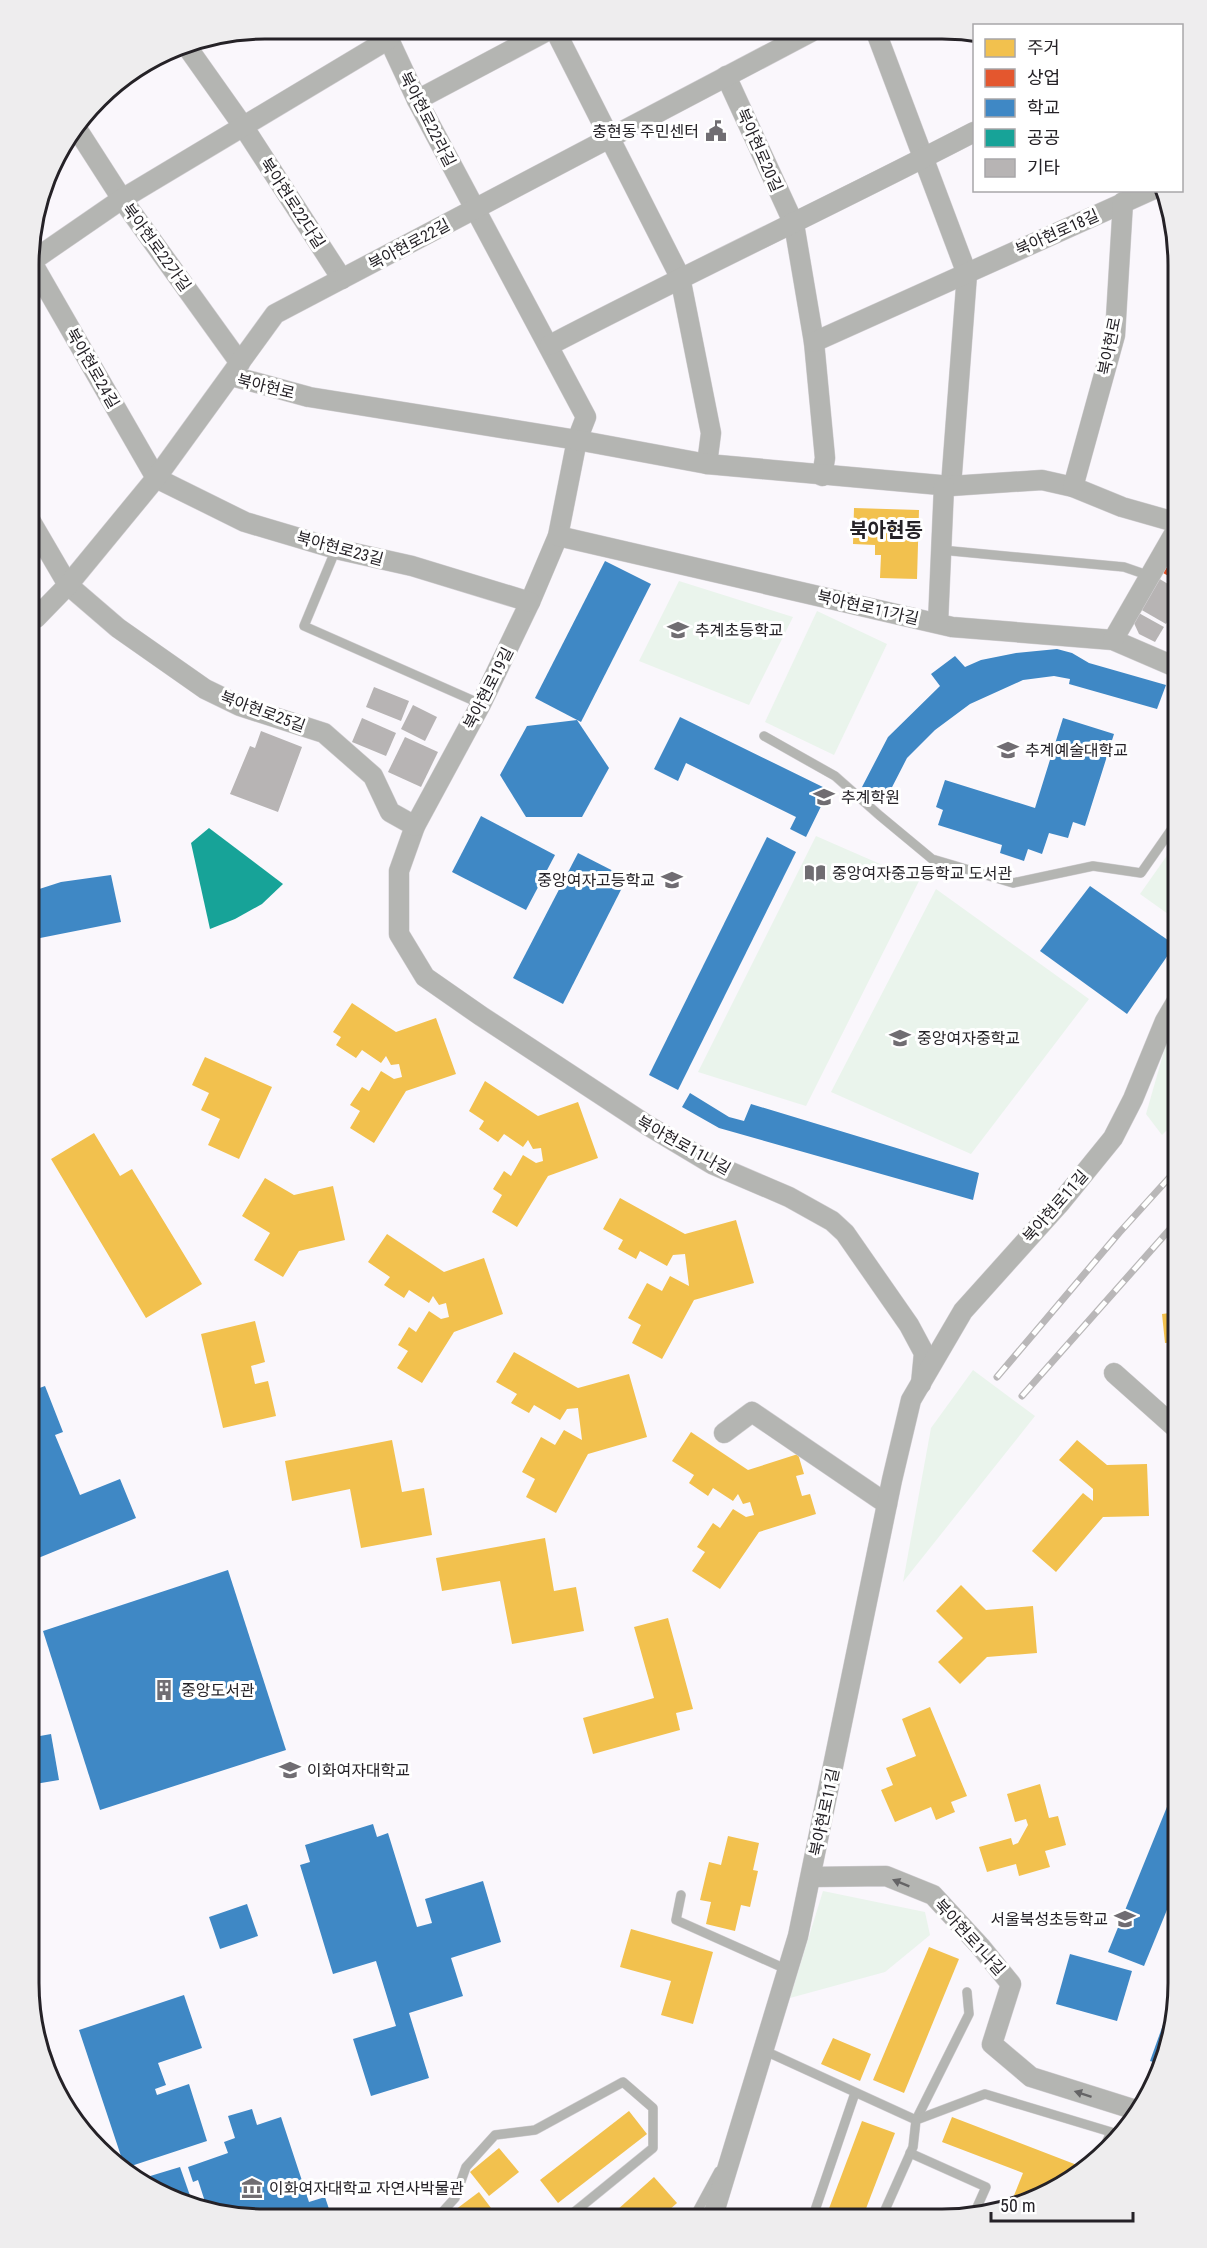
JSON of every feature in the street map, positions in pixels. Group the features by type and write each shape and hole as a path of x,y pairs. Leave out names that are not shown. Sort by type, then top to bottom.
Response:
{"street":[{"path":"39,255 122,199 243,126 379,39"},
{"name":"북아현로22라길","path":"389,39 417,100 474,209"},
{"path":"417,100 532,39"},
{"path":"560,39 680,277 711,433 707,464"},
{"name":"북아현로22길","path":"236,369 275,314 797,39"},
{"path":"879,39 967,274 941,550 938,623"},
{"name":"북아현로22다길","path":"190,52 243,126 342,279"},
{"name":"북아현로20길","path":"726,76 794,224"},
{"path":"550,345 680,277 794,224 973,133"},
{"name":"북아현로22가길","path":"80,134 236,369"},
{"name":"북아현로18길","path":"814,342 1148,192"},
{"name":"북아현로","path":"1073,487 1115,336 1124,202"},
{"path":"474,209 550,345 586,417 578,440"},
{"path":"794,224 814,342 825,458 822,476"},
{"name":"북아현로24길","path":"39,274 156,478"},
{"name":"북아현로","path":"39,615 68,585 156,478 236,369 309,397 578,440 707,464 948,486 1042,480 1073,487 1122,507 1168,522"},
{"name":"북아현로19길","path":"399,933 399,871 415,826 481,704 530,602 558,536 578,440"},
{"name":"북아현로23길","path":"156,478 245,522 336,549 412,566 530,602"},
{"name":"북아현로25길","path":"39,535 68,585 118,628 205,689 240,706 324,733 373,776 390,812 415,826"},
{"name":"북아현로11가길","path":"558,536 952,627 1113,640 1168,664"},
{"path":"1113,640 1168,543"},
{"name":"북아현로11나길","path":"399,933 425,976 591,1090 712,1164 789,1197 832,1221 845,1233 909,1325 924,1353 916,1392"},
{"name":"북아현로11길","path":"715,2209 798,1936 892,1480 916,1392 963,1311 1061,1202 1113,1138 1133,1099 1168,1016"},
{"path":"1114,1373 1168,1421"},
{"path":"724,1433 752,1412 887,1504"},
{"name":"북아현로1나길","path":"810,1877 886,1876 933,1895 1011,1984 992,2044 1031,2077 1130,2108"}],"lane":[{"path":"336,549 304,626 481,704"},
{"path":"941,550 1124,567 1150,576"},
{"path":"764,736 835,776 932,859 1013,883 1093,866 1141,873 1168,834"},
{"path":"681,1895 676,1920 788,1970"},
{"path":"885,2209 913,2147 916,2120 969,2014 967,1992"},
{"path":"763,2050 916,2120 985,2094 1111,2132 1110,2134"},
{"path":"445,2209 454,2198 466,2167 495,2135 535,2130 623,2082 653,2108 653,2148 578,2209"},
{"path":"815,2209 855,2093"},
{"path":"698,2209 736,2139"},
{"path":"910,2153 986,2187 977,2206"}],"shaded area":[{"path":"679,581 793,617 749,705 639,661"},
{"path":"817,611 887,644 834,755 765,722"},
{"path":"816,836 919,881 806,1106 698,1072"},
{"path":"1168,854 1168,914 1140,894"},
{"path":"936,889 1089,999 971,1154 831,1092"},
{"path":"1168,1037 1168,1129 1162,1135 1146,1114"},
{"path":"973,1370 1035,1416 903,1582 931,1428"},
{"path":"823,1891 925,1912 930,1935 885,1972 790,1998"}],"building: 주거":[{"path":"854,508 919,510 917,579 880,578 881,555 875,555 875,545 853,544"},
{"path":"352,1003 396,1032 436,1018 456,1074 406,1091 374,1143 350,1128 360,1111 350,1105 362,1087 369,1091 381,1071 394,1079 402,1077 399,1064 391,1065 386,1056 381,1063 362,1050 356,1058 336,1045 341,1037 333,1032"},
{"path":"205,1057 272,1087 239,1159 208,1145 220,1119 201,1110 209,1093 192,1085"},
{"path":"485,1081 538,1116 578,1102 598,1158 548,1176 517,1227 492,1212 502,1195 493,1189 504,1171 511,1176 523,1155 536,1163 543,1161 541,1148 533,1149 528,1140 523,1147 504,1134 498,1142 479,1129 484,1121 469,1111"},
{"path":"94,1133 120,1176 132,1169 202,1284 146,1318 51,1159"},
{"path":"265,1178 294,1195 333,1186 345,1240 299,1251 283,1277 254,1260 270,1233 242,1216"},
{"path":"620,1198 685,1234 736,1220 754,1283 694,1300 662,1359 632,1343 641,1325 628,1318 647,1283 662,1291 670,1276 689,1286 685,1254 673,1255 667,1266 640,1251 636,1259 618,1249 623,1240 603,1229"},
{"path":"387,1234 444,1272 484,1258 503,1314 454,1332 422,1383 397,1368 408,1351 398,1345 409,1327 416,1332 429,1311 441,1319 449,1317 446,1303 439,1305 433,1296 429,1303 409,1290 404,1298 384,1285 390,1277 368,1262"},
{"path":"1168,1313 1168,1343 1165,1343 1162,1314"},
{"path":"255,1321 265,1362 251,1366 255,1384 268,1381 276,1416 223,1428 201,1334"},
{"path":"514,1352 578,1388 629,1374 647,1437 588,1454 556,1513 526,1497 535,1479 522,1472 541,1437 555,1445 564,1430 582,1440 578,1408 567,1409 560,1420 534,1405 529,1413 511,1403 517,1394 496,1382"},
{"path":"691,1432 748,1470 798,1454 804,1474 796,1476 802,1496 810,1494 816,1514 759,1532 720,1589 692,1571 705,1552 697,1547 713,1523 720,1528 733,1509 746,1517 754,1515 750,1502 743,1504 738,1494 733,1501 713,1488 708,1496 689,1483 694,1475 672,1461"},
{"path":"392,1440 402,1492 424,1488 432,1535 361,1548 350,1489 292,1501 285,1461"},
{"path":"1077,1440 1107,1465 1147,1464 1149,1516 1103,1517 1056,1572 1032,1551 1083,1493 1093,1501 1093,1489 1059,1460"},
{"path":"545,1538 554,1591 576,1587 584,1631 512,1644 500,1581 442,1591 436,1558"},
{"path":"961,1585 986,1610 1033,1606 1037,1653 987,1657 960,1684 938,1662 963,1638 936,1611"},
{"path":"668,1618 693,1709 676,1713 680,1730 593,1754 583,1718 654,1698 634,1627"},
{"path":"930,1707 967,1796 951,1802 955,1812 936,1820 931,1807 895,1822 881,1790 893,1785 886,1768 916,1756 902,1719"},
{"path":"1040,1784 1049,1818 1058,1816 1066,1845 1045,1851 1050,1867 1019,1876 1016,1864 987,1872 979,1847 1011,1838 1013,1845 1018,1843 1028,1825 1026,1819 1015,1822 1007,1794"},
{"path":"728,1836 759,1843 753,1870 758,1871 750,1907 741,1905 735,1931 706,1924 711,1902 700,1900 709,1862 721,1865"},
{"path":"631,1929 713,1952 693,2024 661,2015 671,1981 620,1967"},
{"path":"929,1947 959,1959 904,2093 873,2080"},
{"path":"833,2038 871,2054 860,2081 821,2064"},
{"path":"629,2111 647,2134 558,2203 540,2180"},
{"path":"952,2117 1076,2165 1042,2186 1013,2198 1023,2173 942,2142"},
{"path":"862,2121 895,2133 866,2209 829,2209"},
{"path":"499,2148 519,2172 489,2196 470,2172"},
{"path":"654,2177 677,2203 670,2209 618,2209"},
{"path":"479,2192 492,2209 456,2209"}],"building: 상업":[{"path":"1168,565 1168,576 1163,573"}],"building: 학교":[{"path":"605,561 651,584 581,722 535,698"},
{"path":"1057,649 1072,653 1089,663 1166,685 1157,709 1069,684 1070,679 1054,676 1023,680 970,704 935,730 907,758 888,795 862,787 888,737 940,686 931,674 955,656 965,667 981,660 1016,653"},
{"path":"680,717 829,790 806,837 790,829 796,817 686,763 678,781 654,769"},
{"path":"1063,718 1114,734 1085,826 1073,822 1068,838 1049,833 1042,854 1028,849 1024,861 1000,853 1002,845 938,825 943,810 936,807 945,780 1035,808"},
{"path":"577,720 609,768 582,817 526,817 500,775 527,726"},
{"path":"481,816 555,855 526,910 452,872"},
{"path":"767,837 796,852 678,1090 649,1075"},
{"path":"578,853 627,878 563,1004 513,978"},
{"path":"111,875 121,922 39,938 39,889 61,882"},
{"path":"1090,886 1168,940 1168,955 1127,1014 1040,951"},
{"path":"690,1093 729,1117 744,1121 751,1104 979,1173 973,1200 719,1128 682,1107"},
{"path":"45,1386 63,1432 55,1435 80,1495 120,1479 136,1518 39,1558 39,1388"},
{"name":"중앙도서관","path":"228,1570 286,1750 100,1810 43,1631"},
{"path":"51,1734 59,1780 39,1783 39,1736"},
{"path":"1168,1804 1168,1907 1144,1966 1108,1952"},
{"path":"373,1824 377,1837 388,1833 417,1927 432,1923 425,1899 483,1881 501,1942 451,1958 463,1996 409,2013 429,2078 371,2096 353,2039 396,2026 376,1961 333,1974 300,1865 310,1862 305,1845"},
{"path":"247,1904 258,1936 220,1949 209,1917"},
{"path":"1070,1954 1132,1971 1117,2021 1056,2004"},
{"path":"184,1995 202,2048 158,2063 166,2085 155,2089 157,2095 189,2084 207,2141 132,2166 122,2158 79,2030"},
{"path":"1165,2019 1154,2062 1150,2061"},
{"path":"252,2109 257,2125 281,2117 309,2202 325,2197 329,2209 250,2209 205,2201 198,2180 193,2182 188,2167 228,2153 224,2142 235,2138 228,2116"},
{"path":"180,2167 190,2196 165,2186 148,2177"}],"building: 공공":[{"path":"209,828 283,884 262,904 235,919 210,929 191,843"}],"building: 기타":[{"path":"1158,578 1168,584 1168,620 1166,624 1140,609"},
{"path":"1137,612 1164,627 1155,642 1139,634 1133,621"},
{"path":"374,687 409,701 401,721 366,707"},
{"path":"413,705 437,717 425,741 401,729"},
{"path":"362,718 396,733 386,756 352,742"},
{"path":"261,731 302,747 278,812 230,794 250,746 255,748"},
{"path":"405,737 438,752 421,787 388,772"}],"railway":[{"path":"997,1377 1168,1179"},
{"path":"1022,1396 1168,1231"}],"place":[{"name":"충현동 주민센터","path":"716,131"},
{"name":"추계초등학교","path":"678,630"},
{"name":"추계예술대학교","path":"1008,750"},
{"name":"추계학원","path":"824,797"},
{"name":"중앙여자중고등학교 도서관","path":"815,873"},
{"name":"중앙여자고등학교","path":"672,880"},
{"name":"중앙여자중학교","path":"900,1038"},
{"name":"중앙도서관","path":"164,1690"},
{"name":"이화여자대학교","path":"290,1770"},
{"name":"서울북성초등학교","path":"1125,1919"},
{"name":"이화여자대학교 자연사박물관","path":"252,2188"}],"district":[{"name":"북아현동","path":"886,530"}]}
